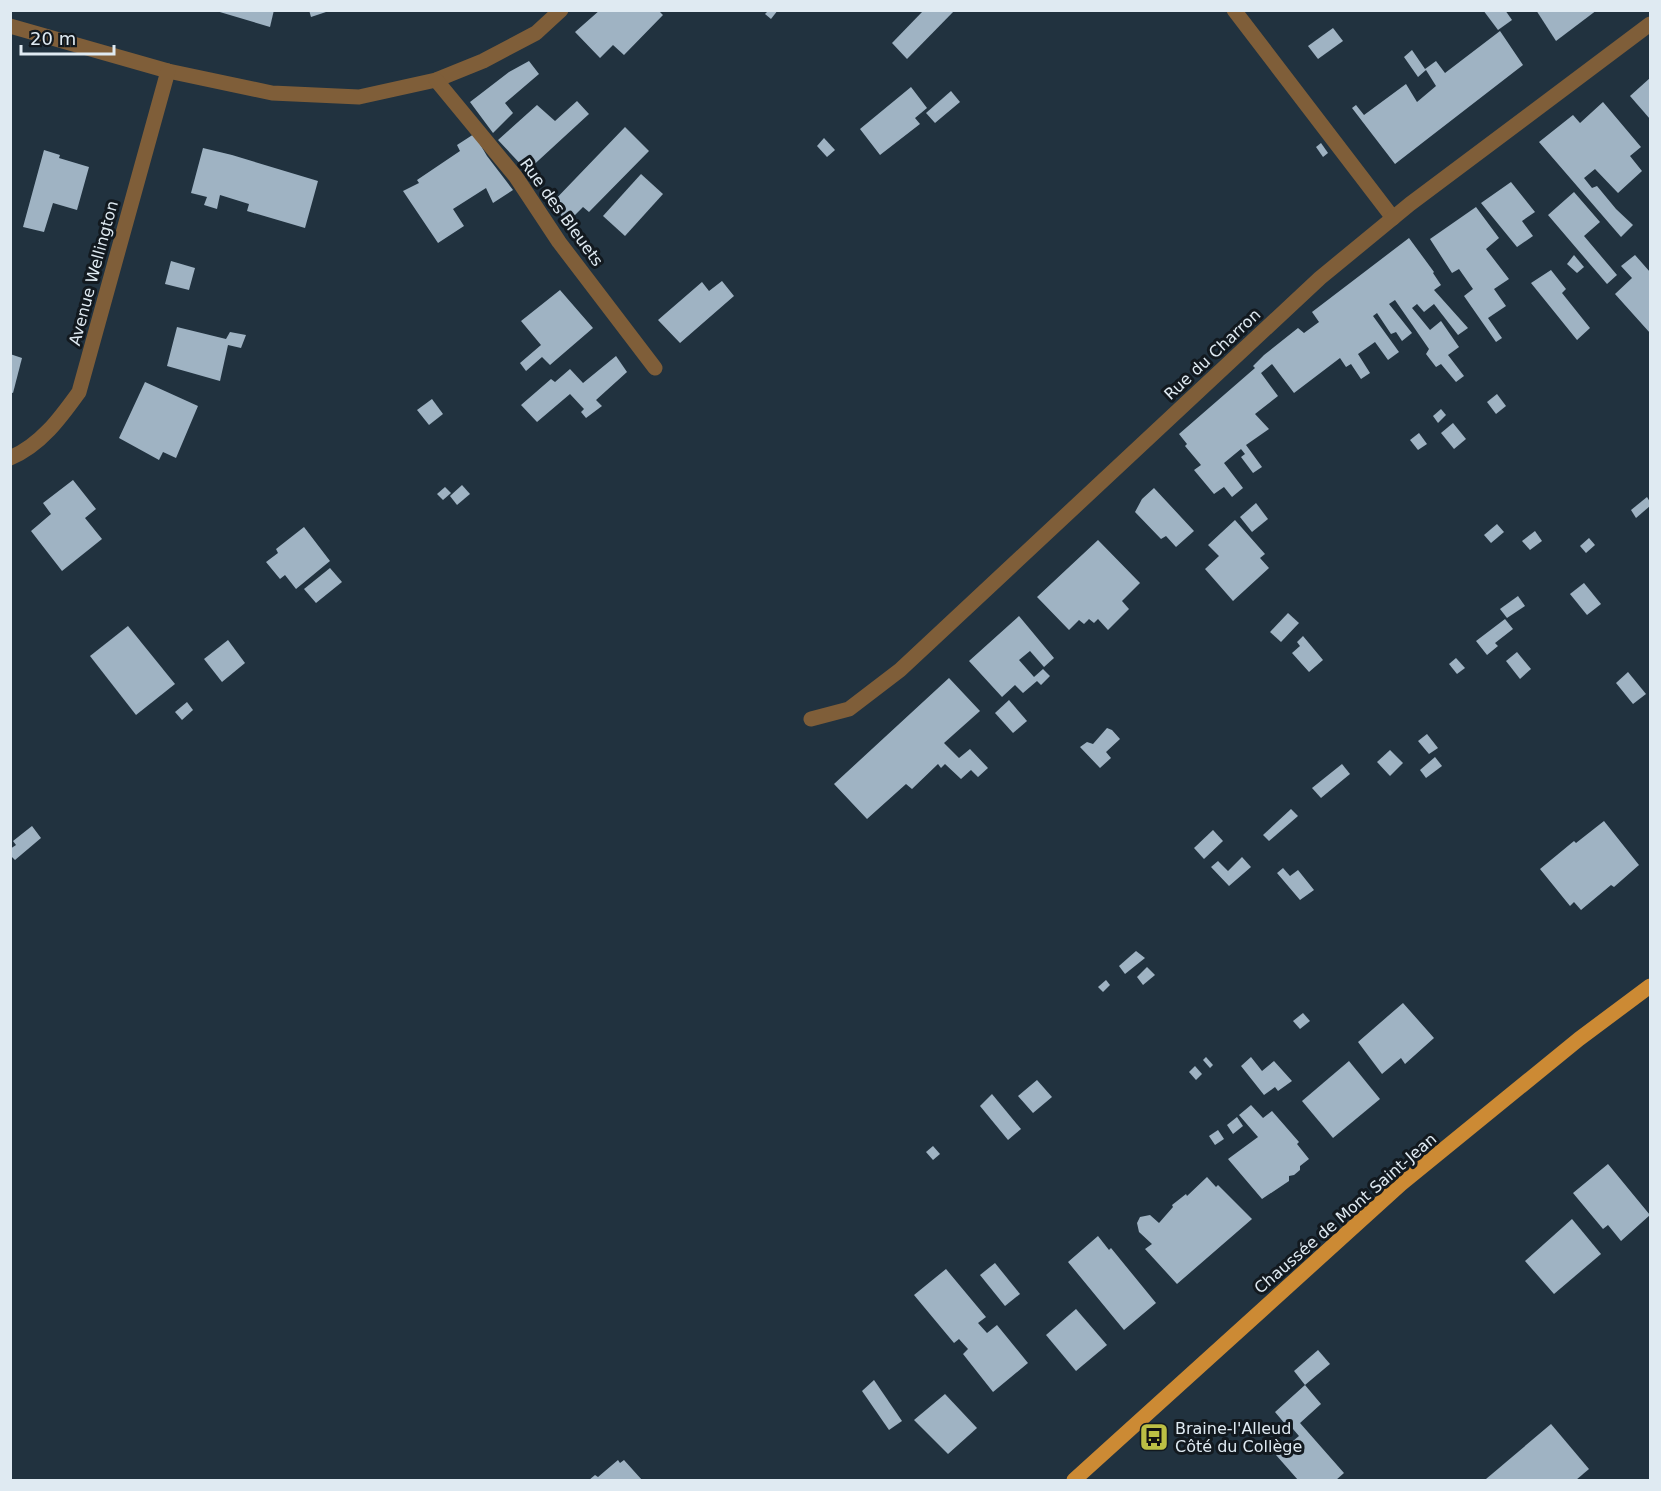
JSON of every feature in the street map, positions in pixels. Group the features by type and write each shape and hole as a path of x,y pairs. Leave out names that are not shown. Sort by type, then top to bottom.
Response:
{"main road":[{"name":"Chaussée de Mont Saint-Jean","path":"1074,1480 1401,1184 1579,1039 1650,986"}],"street":[{"path":"10,26 168,71 272,93 359,97 436,80 483,61 536,33 561,10"},
{"path":"1234,10 1394,218"},
{"name":"Rue du Charron","path":"811,718 849,709 900,670 1320,278 1394,218 1650,24"},
{"name":"Avenue Wellington","path":"10,458 19,454 54,427 79,392 168,71"},
{"name":"Rue des Bleuets","path":"436,80 516,177 559,242 655,368"}],"building":[{"path":"213,10 274,10 270,27"},
{"path":"309,10 329,10 329,11 311,17"},
{"path":"600,10 658,10 663,15 624,55 613,45 600,58 575,32"},
{"path":"769,10 778,10 771,19 765,14"},
{"path":"924,10 955,10 907,59 892,43"},
{"path":"1483,10 1505,10 1512,20 1498,30"},
{"path":"1536,10 1597,10 1556,41"},
{"path":"1333,28 1343,41 1318,59 1308,46"},
{"path":"1500,31 1523,65 1395,164 1352,108 1356,105 1364,115 1406,84 1417,102 1436,86 1426,70 1418,77 1404,57 1412,50 1425,69 1436,61 1445,73"},
{"path":"529,61 539,74 505,103 513,113 493,133 470,102 509,72"},
{"path":"1650,78 1650,119 1630,96"},
{"path":"911,87 927,108 915,118 920,124 880,155 860,129"},
{"path":"951,91 960,102 935,123 926,113"},
{"path":"577,101 589,114 527,171 498,140 537,105 555,121"},
{"path":"1603,102 1641,147 1630,156 1642,171 1618,193 1595,169 1584,178 1592,188 1597,186 1633,225 1621,237 1539,142 1573,115 1580,123"},
{"path":"625,127 649,151 589,212 583,207 568,222 550,205"},
{"path":"474,134 487,156 513,190 493,203 486,188 453,209 464,226 438,243 403,191 419,183 417,180 460,151 457,145"},
{"path":"824,138 835,150 827,157 817,146"},
{"path":"1321,143 1328,153 1323,157 1316,147"},
{"path":"203,148 318,181 305,228 247,211 249,204 220,195 217,209 204,205 207,197 191,193"},
{"path":"44,150 60,155 59,158 89,167 77,210 53,203 44,232 23,227"},
{"path":"641,174 663,194 625,236 603,216"},
{"path":"1511,182 1535,212 1522,221 1533,236 1517,247 1481,203"},
{"path":"1574,192 1600,222 1584,236 1617,275 1607,284 1548,215"},
{"path":"1476,207 1499,238 1486,249 1509,279 1494,289 1506,306 1488,318 1502,338 1496,342 1464,296 1473,289 1459,269 1452,273 1430,239"},
{"path":"1409,238 1441,285 1434,290 1468,328 1458,335 1434,304 1424,312 1417,304 1412,308 1430,330 1441,321 1459,347 1448,355 1464,376 1456,382 1441,364 1436,367 1426,354 1429,349 1395,300 1389,304 1412,333 1402,341 1396,332 1391,334 1377,313 1373,316 1399,352 1388,360 1375,342 1358,354 1370,373 1361,379 1351,364 1346,367 1340,358 1294,393 1272,364 1261,373 1278,396 1255,414 1269,429 1246,445 1262,467 1253,473 1241,457 1245,454 1241,449 1224,463 1243,488 1232,497 1224,487 1214,494 1194,470 1201,465 1185,446 1187,444 1179,434 1255,368 1253,366 1264,355 1298,328 1304,333 1319,322 1312,312"},
{"path":"1574,255 1584,267 1577,273 1567,264"},
{"path":"1635,255 1650,272 1650,333 1615,294 1632,278 1621,266"},
{"path":"171,261 195,268 189,290 165,284"},
{"path":"1551,270 1566,289 1562,293 1590,328 1577,340 1531,283"},
{"path":"722,281 734,296 680,343 658,320 702,282 709,291"},
{"path":"560,290 593,328 550,365 542,357 526,371 520,363 541,345 521,321"},
{"path":"177,327 226,339 230,332 246,335 241,348 228,345 220,381 167,366"},
{"path":"10,354 22,358 13,393 10,392"},
{"path":"616,356 627,372 596,400 602,406 586,418 581,412 584,409 570,394 537,422 521,405 551,379 555,382 570,369 583,383"},
{"path":"145,382 198,406 176,458 163,452 159,460 119,438"},
{"path":"1497,394 1506,406 1496,414 1487,402"},
{"path":"432,399 443,414 429,425 417,410"},
{"path":"1441,409 1446,415 1438,423 1433,416"},
{"path":"1453,423 1466,439 1454,449 1441,433"},
{"path":"1419,433 1427,444 1418,450 1410,440"},
{"path":"73,480 96,509 85,518 102,539 62,571 31,531 51,514 43,503"},
{"path":"462,485 470,494 457,505 450,496"},
{"path":"445,487 451,493 443,500 437,494"},
{"path":"1154,488 1194,531 1176,547 1166,536 1161,539 1135,512 1142,499"},
{"path":"1647,497 1650,506 1636,518 1631,510"},
{"path":"1256,503 1268,519 1252,532 1240,517"},
{"path":"1235,520 1265,554 1260,558 1269,568 1233,601 1205,569 1219,556 1208,545"},
{"path":"1497,524 1504,532 1491,543 1484,535"},
{"path":"304,527 330,561 296,589 285,575 280,579 266,562 278,553 276,549"},
{"path":"1535,531 1542,541 1530,550 1522,541"},
{"path":"1589,538 1595,545 1586,553 1580,546"},
{"path":"1098,540 1140,583 1122,601 1129,609 1108,630 1098,619 1094,623 1089,619 1084,624 1079,620 1069,630 1037,597"},
{"path":"330,568 342,582 316,603 304,589"},
{"path":"1584,583 1601,604 1587,615 1570,594"},
{"path":"1518,596 1525,606 1507,618 1500,609"},
{"path":"1288,613 1299,623 1281,642 1270,632"},
{"path":"1019,616 1054,658 1044,667 1030,651 1019,660 1034,677 1043,669 1050,676 1041,685 1037,681 1023,693 1015,685 1002,697 969,661"},
{"path":"1505,619 1513,629 1495,643 1498,646 1487,655 1476,641"},
{"path":"128,626 175,684 136,715 90,656"},
{"path":"1303,636 1323,660 1309,672 1292,653 1300,646 1297,642"},
{"path":"228,640 245,663 222,682 204,659"},
{"path":"1517,652 1531,669 1520,679 1506,661"},
{"path":"1456,658 1465,668 1457,674 1449,664"},
{"path":"1628,672 1646,694 1633,704 1616,683"},
{"path":"949,678 980,711 944,743 959,758 970,749 988,768 978,777 971,770 961,779 945,764 941,768 938,764 912,789 906,784 867,819 834,784"},
{"path":"1009,700 1027,721 1013,733 995,713"},
{"path":"187,702 193,710 182,720 175,712"},
{"path":"1107,728 1120,739 1106,752 1111,758 1100,768 1080,747 1087,742 1093,744"},
{"path":"1427,734 1438,748 1429,754 1418,741"},
{"path":"1390,750 1403,763 1390,776 1377,762"},
{"path":"1435,757 1442,766 1426,778 1420,770"},
{"path":"1342,764 1350,774 1321,798 1312,788"},
{"path":"1291,809 1298,816 1269,841 1263,835"},
{"path":"1604,821 1639,865 1614,887 1611,885 1581,910 1574,902 1570,906 1540,869 1574,841 1576,843"},
{"path":"32,826 41,838 15,860 10,855 10,849 16,845 13,841"},
{"path":"1213,830 1223,841 1204,859 1194,848"},
{"path":"1242,857 1251,867 1229,886 1211,867 1218,861 1228,871"},
{"path":"1283,868 1290,876 1298,870 1314,890 1300,900 1277,873"},
{"path":"1136,951 1145,958 1125,974 1119,966"},
{"path":"1147,967 1155,975 1143,985 1137,977"},
{"path":"1106,980 1110,985 1103,992 1098,987"},
{"path":"1403,1003 1434,1038 1405,1064 1401,1058 1382,1074 1358,1042"},
{"path":"1303,1013 1310,1021 1300,1029 1293,1021"},
{"path":"1206,1057 1213,1065 1210,1068 1203,1060"},
{"path":"1251,1057 1262,1071 1274,1061 1292,1081 1278,1091 1275,1087 1264,1095 1241,1066"},
{"path":"1349,1061 1380,1099 1333,1138 1302,1101"},
{"path":"1195,1066 1202,1074 1196,1080 1189,1072"},
{"path":"1037,1080 1052,1097 1033,1113 1018,1096"},
{"path":"992,1094 1021,1129 1008,1140 980,1106"},
{"path":"1251,1105 1263,1118 1272,1111 1299,1142 1297,1144 1309,1159 1300,1166 1300,1170 1289,1176 1289,1181 1262,1199 1228,1159 1258,1137 1239,1115"},
{"path":"1237,1117 1243,1126 1233,1134 1227,1125"},
{"path":"1218,1130 1224,1139 1215,1145 1209,1136"},
{"path":"933,1146 940,1154 933,1160 926,1152"},
{"path":"1608,1164 1650,1215 1621,1241 1608,1225 1603,1229 1573,1193"},
{"path":"1207,1177 1252,1219 1177,1284 1145,1249 1152,1244 1139,1232 1137,1223 1140,1217 1150,1215 1159,1223 1173,1207 1172,1205 1186,1194 1187,1196"},
{"path":"1572,1219 1601,1254 1554,1294 1525,1261"},
{"path":"1098,1236 1109,1250 1111,1248 1156,1303 1124,1330 1068,1262"},
{"path":"995,1263 1020,1294 1005,1306 980,1275"},
{"path":"946,1269 986,1317 978,1323 987,1333 997,1325 1028,1363 993,1392 963,1354 968,1349 959,1339 954,1343 914,1295"},
{"path":"1076,1309 1107,1345 1076,1371 1046,1335"},
{"path":"1318,1350 1330,1364 1305,1385 1294,1371"},
{"path":"874,1380 902,1421 889,1430 862,1391"},
{"path":"1305,1385 1321,1404 1300,1423 1344,1473 1336,1480 1298,1480 1276,1455 1299,1436 1293,1429 1291,1431 1275,1412"},
{"path":"945,1394 977,1428 948,1454 914,1420"},
{"path":"1551,1424 1589,1469 1576,1480 1486,1479"},
{"path":"618,1460 620,1463 624,1460 642,1480 589,1480 595,1475 598,1477"}],"place":[{"name":"Braine-l'Alleud Côté du Collège","path":"1154,1437"}]}
